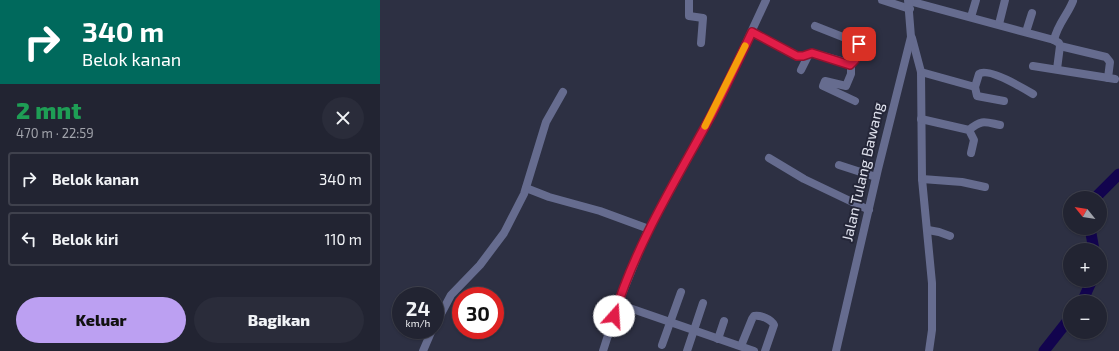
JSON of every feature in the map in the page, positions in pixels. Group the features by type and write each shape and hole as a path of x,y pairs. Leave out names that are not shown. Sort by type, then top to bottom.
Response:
{"street":[{"path":"689,0 690,16 703,18 701,43"},
{"path":"603,351 618,304 649,229 723,93 766,0"},
{"path":"882,0 909,3 999,24 1054,40 1059,43 1060,46 1106,57 1110,62 1112,78 1033,66"},
{"path":"971,17 976,0"},
{"path":"999,24 1005,0"},
{"path":"1054,40 1056,28 1068,12 1073,1"},
{"name":"Jalan Tulang Bawang","path":"836,351 876,177 912,37 909,3"},
{"path":"1026,32 1032,14"},
{"path":"815,26 858,42 855,60 850,65"},
{"path":"752,32 797,56 812,53 850,65"},
{"path":"912,37 921,72 922,179 932,283 932,330 929,351"},
{"path":"1057,70 1060,46"},
{"path":"801,70 809,54"},
{"path":"844,95 851,74 850,65"},
{"path":"921,72 975,87"},
{"path":"1004,101 978,97 976,95 975,87 979,74 984,72 1008,80 1033,94"},
{"path":"846,86 825,81 824,85 855,101"},
{"path":"444,309 452,295 480,264 504,233 526,188 546,122 563,92"},
{"path":"921,119 969,130"},
{"path":"969,130 978,122 1000,125"},
{"path":"969,130 974,140 971,153"},
{"path":"769,158 804,179 869,210"},
{"path":"839,165 876,177"},
{"path":"922,179 962,182 985,187"},
{"path":"526,188 649,229"},
{"path":"928,230 950,236"},
{"path":"662,345 681,292"},
{"path":"686,351 703,303"},
{"path":"618,304 754,351"},
{"path":"741,346 753,317 759,316 771,320 774,325 765,351"},
{"path":"718,338 724,321"},
{"path":"423,351 428,339"}],"waterway":[{"path":"1102,191 1119,174"},
{"path":"1091,235 1093,243"},
{"path":"1085,295 1089,287"},
{"path":"1044,351 1063,327"}],"slow traffic":[{"path":"705,126 723,93 745,46"}],"route":[{"path":"614,316 632,266 649,229 718,103 752,32 797,56 812,53 850,65 855,60 859,44"}]}
